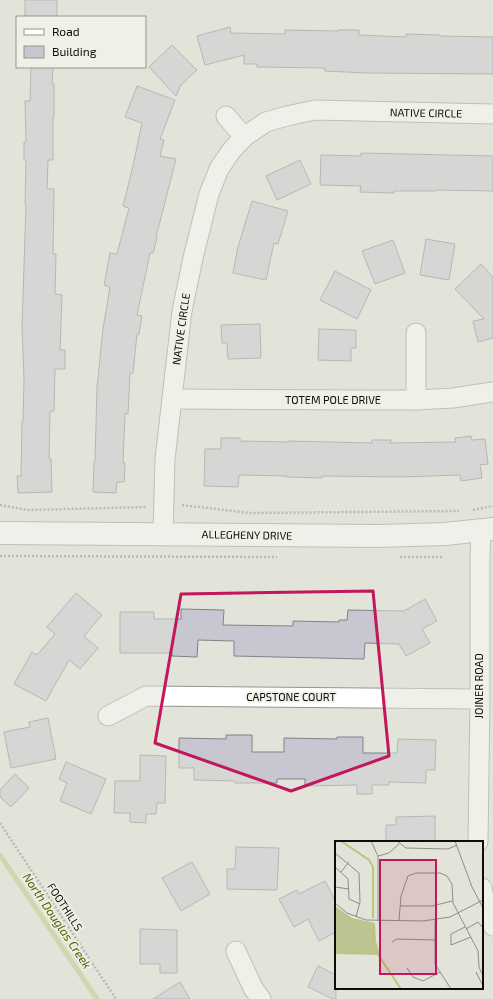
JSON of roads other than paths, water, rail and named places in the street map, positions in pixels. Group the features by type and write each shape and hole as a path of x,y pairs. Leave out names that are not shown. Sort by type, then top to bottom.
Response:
{"street":[{"name":"NATIVE CIRCLE","path":"163,534 165,459 182,311 193,258 210,194 219,170 231,151 244,136 266,122 314,110 493,114"},
{"path":"226,116 244,136"},
{"path":"416,333 416,400"},
{"name":"TOTEM POLE DRIVE","path":"172,398 416,400 453,398 493,392"},
{"name":"ALLEGHENY DRIVE","path":"0,533 378,536 445,534 487,529"},
{"name":"JOINER ROAD","path":"478,841 480,558 487,529"},
{"name":"CAPSTONE COURT","path":"108,716 146,696 480,699"},
{"path":"483,893 487,913 493,926"},
{"path":"236,951 253,988 261,999"}],"waterway":[{"name":"North Douglas Creek","path":"0,855 97,999"}]}
